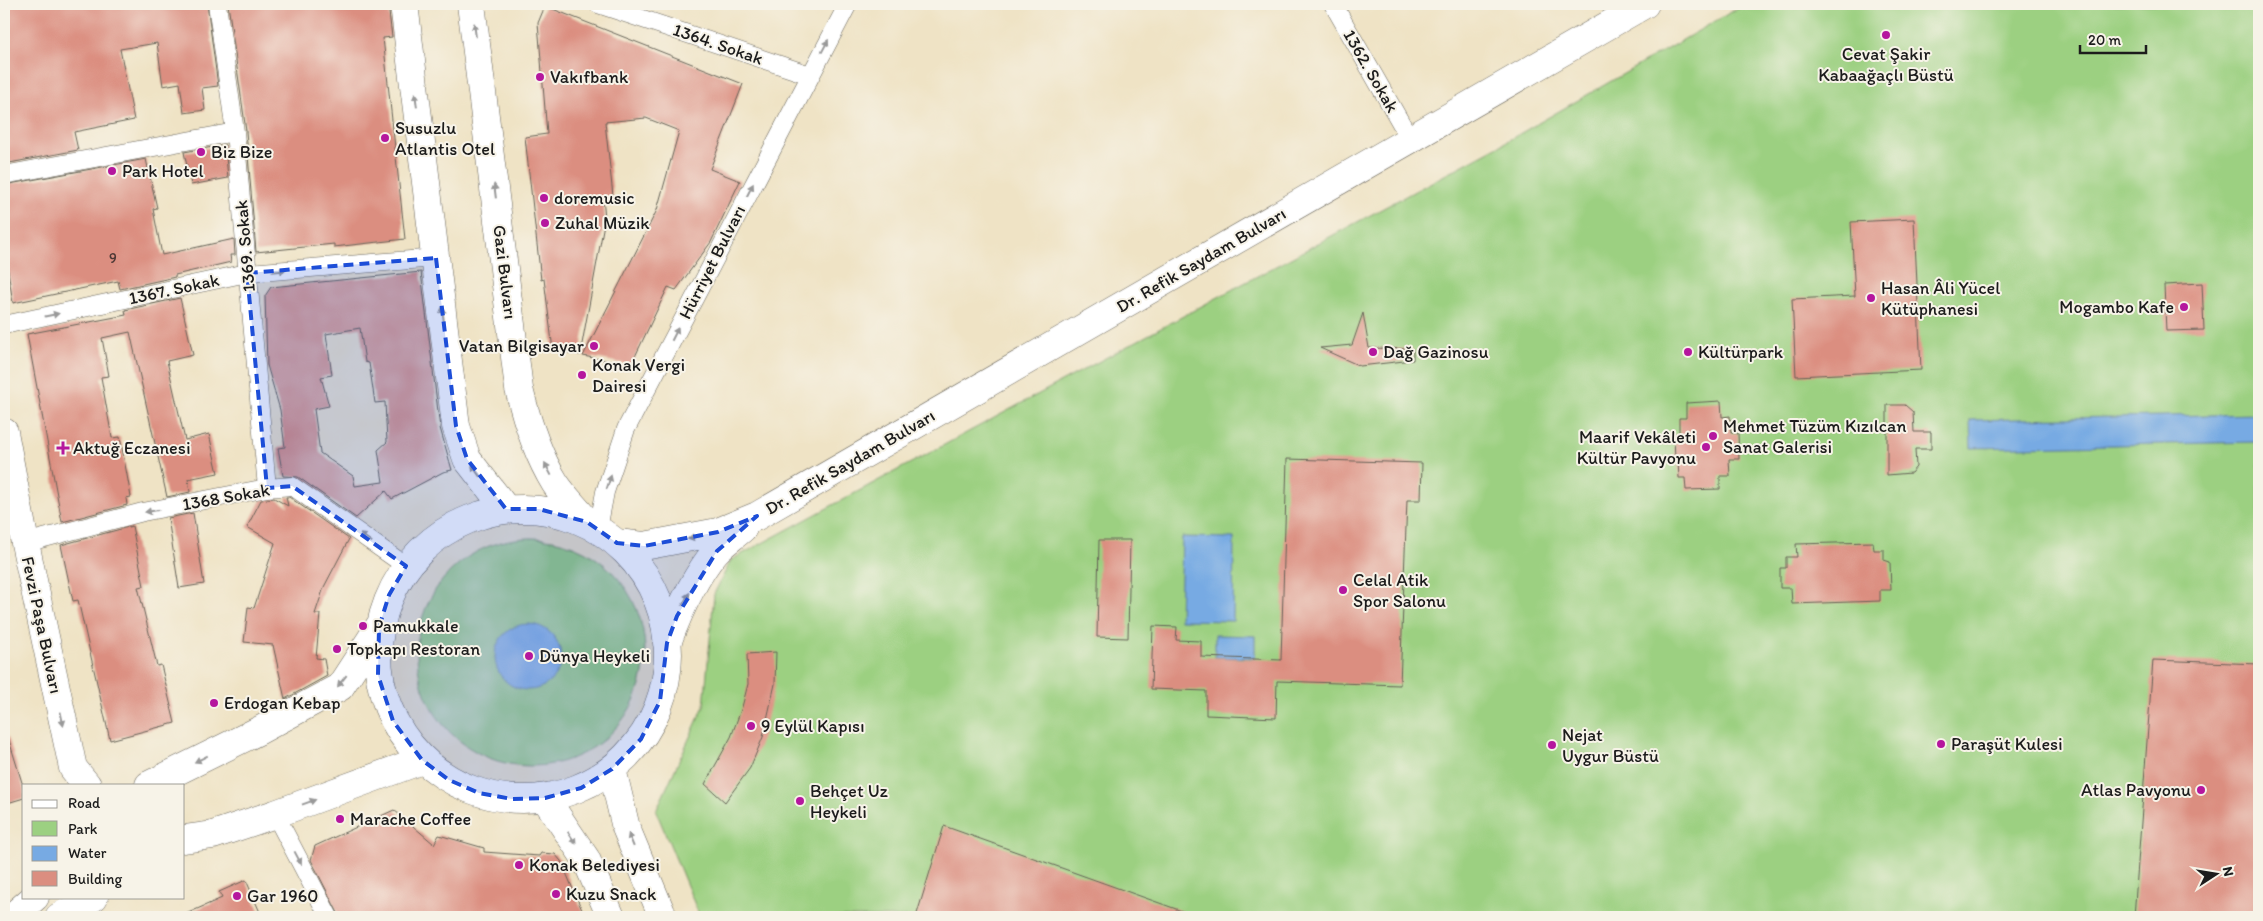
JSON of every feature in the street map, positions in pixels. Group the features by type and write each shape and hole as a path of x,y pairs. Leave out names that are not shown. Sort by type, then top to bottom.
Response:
{"main road":[{"path":"404,4 456,426 467,459 506,509"},
{"name":"Gazi Bulvarı","path":"471,4 519,389 527,422 540,454 556,484 600,532 637,564 652,588 662,615 667,644"},
{"name":"Dr. Refik Saydam Bulvarı","path":"757,516 1645,4"},
{"name":"Fevzi Paşa Bulvarı","path":"4,432 7,467 25,543 74,779"},
{"path":"506,509 539,509 644,546 718,532 757,516 717,551 691,590 677,616 667,644 666,673 660,701 641,738 612,769 581,788 545,798 512,799 479,793 449,780 422,760 393,721 378,675 380,627 389,595 406,566 434,538 459,523 468,518 506,509"},
{"path":"151,784 260,730 340,687 380,627"},
{"path":"185,839 213,835 276,814 422,760"},
{"path":"612,769 626,828 663,917"},
{"path":"545,798 586,859 611,917"},
{"path":"185,851 213,835"},
{"path":"59,917 92,898"}],"street":[{"name":"1369. Sokak","path":"217,4 235,132 268,488"},
{"name":"1364. Sokak","path":"598,4 810,75"},
{"name":"Hürriyet Bulvarı","path":"600,532 605,492 626,429 848,4"},
{"name":"1362. Sokak","path":"1332,4 1410,139"},
{"path":"4,175 235,132"},
{"name":"1367. Sokak","path":"4,325 247,273 436,258"},
{"name":"1368 Sokak","path":"25,543 143,512 268,488 292,486 406,566"},
{"path":"276,814 329,917"},
{"path":"4,912 6,917"}],"highlighted area":[{"path":"436,258 456,426 467,459 506,509 539,509 587,522 617,543 644,546 718,532 757,516 717,551 677,616 667,643 660,701 641,739 612,769 581,788 545,798 512,799 479,793 449,780 422,760 393,721 378,675 379,627 389,595 406,566 292,486 267,488 247,273"}],"green space":[{"name":"Kültürpark","path":"1745,4 2259,4 2259,917 700,917 656,811 704,706 714,594 731,560 1502,144"},
{"path":"531,538 553,540 575,547 594,557 612,571 626,589 636,608 643,630 645,652 643,674 636,696 626,715 612,733 594,747 575,757 553,764 531,766 509,764 487,757 468,747 450,733 436,715 426,696 419,674 417,652 419,630 426,608 436,589 450,571 468,557 487,547 509,540"}],"water":[{"path":"2259,414 2259,442 1971,448 1970,420"},
{"path":"1182,537 1234,538 1233,621 1180,620"},
{"path":"522,624 534,624 546,629 556,639 561,651 559,670 546,685 534,690 522,690 510,685 500,675 495,663 495,651 500,639 510,629"},
{"path":"1215,635 1255,636 1255,658 1215,657"}],"building":[{"path":"22,4 207,4 218,86 202,88 205,110 184,113 180,83 163,86 157,43 120,49 134,120 74,132 78,150 4,164 4,7"},
{"path":"228,4 388,4 392,37 383,38 405,239 334,247 334,244 256,252 246,131"},
{"path":"545,6 743,84 710,169 740,181 711,242 676,290 668,287 631,365 583,356 657,210 679,131 646,118 605,122 613,196 603,197 605,218 580,355 553,350 544,279 541,280 525,137 547,134 538,23"},
{"path":"225,145 228,178 191,185 184,152"},
{"path":"146,159 157,208 153,209 162,255 234,239 235,255 230,255 231,262 120,289 118,281 13,303 5,252 8,251 4,230 4,185"},
{"name":"Hasan Âli Yücel Kütüphanesi","path":"1914,219 1921,370 1796,376 1792,299 1855,296 1851,222"},
{"path":"421,272 440,428 452,470 443,472 392,499 386,491 356,518 298,477 283,476 278,448 285,447 280,410 267,365 265,296 271,287","holes":["360,328 365,362 369,363 375,403 385,402 387,442 378,450 383,482 355,486 353,476 320,453 314,409 329,406 321,377 332,375 326,334"]},
{"name":"Mogambo Kafe","path":"2202,283 2204,330 2166,331 2164,285"},
{"path":"180,298 193,355 167,361 185,440 209,434 218,473 188,479 190,492 167,497 130,332 102,338 109,376 101,377 112,438 120,437 131,497 126,498 127,505 62,522 27,334 126,315 125,310"},
{"name":"Dağ Gazinosu","path":"1363,313 1369,348 1413,349 1413,360 1360,366 1320,348 1352,345"},
{"name":"Maarif Vekâleti Kültür Pavyonu","path":"1721,401 1722,417 1730,416 1731,433 1738,433 1739,459 1729,459 1730,476 1720,476 1720,489 1686,490 1685,478 1679,478 1678,461 1675,461 1674,435 1679,435 1679,418 1686,418 1686,403"},
{"path":"1887,405 1905,405 1913,412 1914,432 1931,432 1931,449 1915,449 1916,467 1911,473 1887,475"},
{"name":"Celal Atik Spor Salonu","path":"1287,459 1422,463 1421,500 1407,500 1400,685 1277,681 1276,718 1206,715 1206,691 1151,689 1153,626 1177,627 1176,640 1201,641 1201,657 1281,660"},
{"path":"286,497 289,497 349,539 324,587 315,614 320,614 316,658 324,659 327,676 285,699 273,645 244,642 248,607 254,608 275,543 247,527 261,500 274,498 288,506"},
{"path":"193,513 204,584 179,588 168,518"},
{"path":"132,526 144,586 138,587 157,666 161,665 175,723 110,740 78,600 73,601 61,545"},
{"path":"1099,540 1130,540 1128,638 1097,637"},
{"path":"1873,542 1874,550 1884,550 1884,560 1890,562 1891,590 1880,590 1880,601 1792,604 1791,588 1780,588 1780,568 1786,568 1786,557 1797,557 1796,544"},
{"name":"9 Eylül Kapısı","path":"776,652 775,684 763,737 750,768 725,802 705,784 731,737 742,707 748,684 747,654"},
{"name":"Atlas Pavyonu","path":"2153,660 2259,664 2259,917 2134,917"},
{"path":"8,737 22,784 22,799 4,804 4,738"},
{"path":"394,810 434,844 439,835 484,848 484,852 539,856 541,853 555,854 561,861 585,917 340,917 311,860 315,846"},
{"path":"944,826 1193,915 1193,917 916,917"},
{"path":"246,880 262,917 179,917 222,898 219,892"}],"place":[{"name":"Cevat Şakir Kabaağaçlı Büstü","path":"1886,35"},
{"name":"Vakıfbank","path":"540,77"},
{"name":"Susuzlu Atlantis Otel","path":"385,138"},
{"name":"Biz Bize","path":"201,152"},
{"name":"Park Hotel","path":"112,171"},
{"name":"doremusic","path":"544,198"},
{"name":"Zuhal Müzik","path":"545,223"},
{"name":"Hasan Âli Yücel Kütüphanesi","path":"1871,298"},
{"name":"Mogambo Kafe","path":"2184,307"},
{"name":"Vatan Bilgisayar","path":"594,346"},
{"name":"Dağ Gazinosu","path":"1373,352"},
{"name":"Kültürpark","path":"1688,352"},
{"name":"Konak Vergi Dairesi","path":"582,375"},
{"name":"Mehmet Tüzüm Kızılcan Sanat Galerisi","path":"1713,436"},
{"name":"Maarif Vekâleti Kültür Pavyonu","path":"1706,447"},
{"name":"Aktuğ Eczanesi","path":"63,448"},
{"name":"Celal Atik Spor Salonu","path":"1343,590"},
{"name":"Pamukkale","path":"363,626"},
{"name":"Topkapı Restoran","path":"337,649"},
{"name":"Dünya Heykeli","path":"529,656"},
{"name":"Erdogan Kebap","path":"214,703"},
{"name":"9 Eylül Kapısı","path":"751,726"},
{"name":"Paraşüt Kulesi","path":"1941,744"},
{"name":"Nejat Uygur Büstü","path":"1552,745"},
{"name":"Atlas Pavyonu","path":"2201,790"},
{"name":"Behçet Uz Heykeli","path":"800,801"},
{"name":"Marache Coffee","path":"340,819"},
{"name":"Konak Belediyesi","path":"519,865"},
{"name":"Kuzu Snack","path":"556,894"},
{"name":"Gar 1960","path":"237,896"}]}
